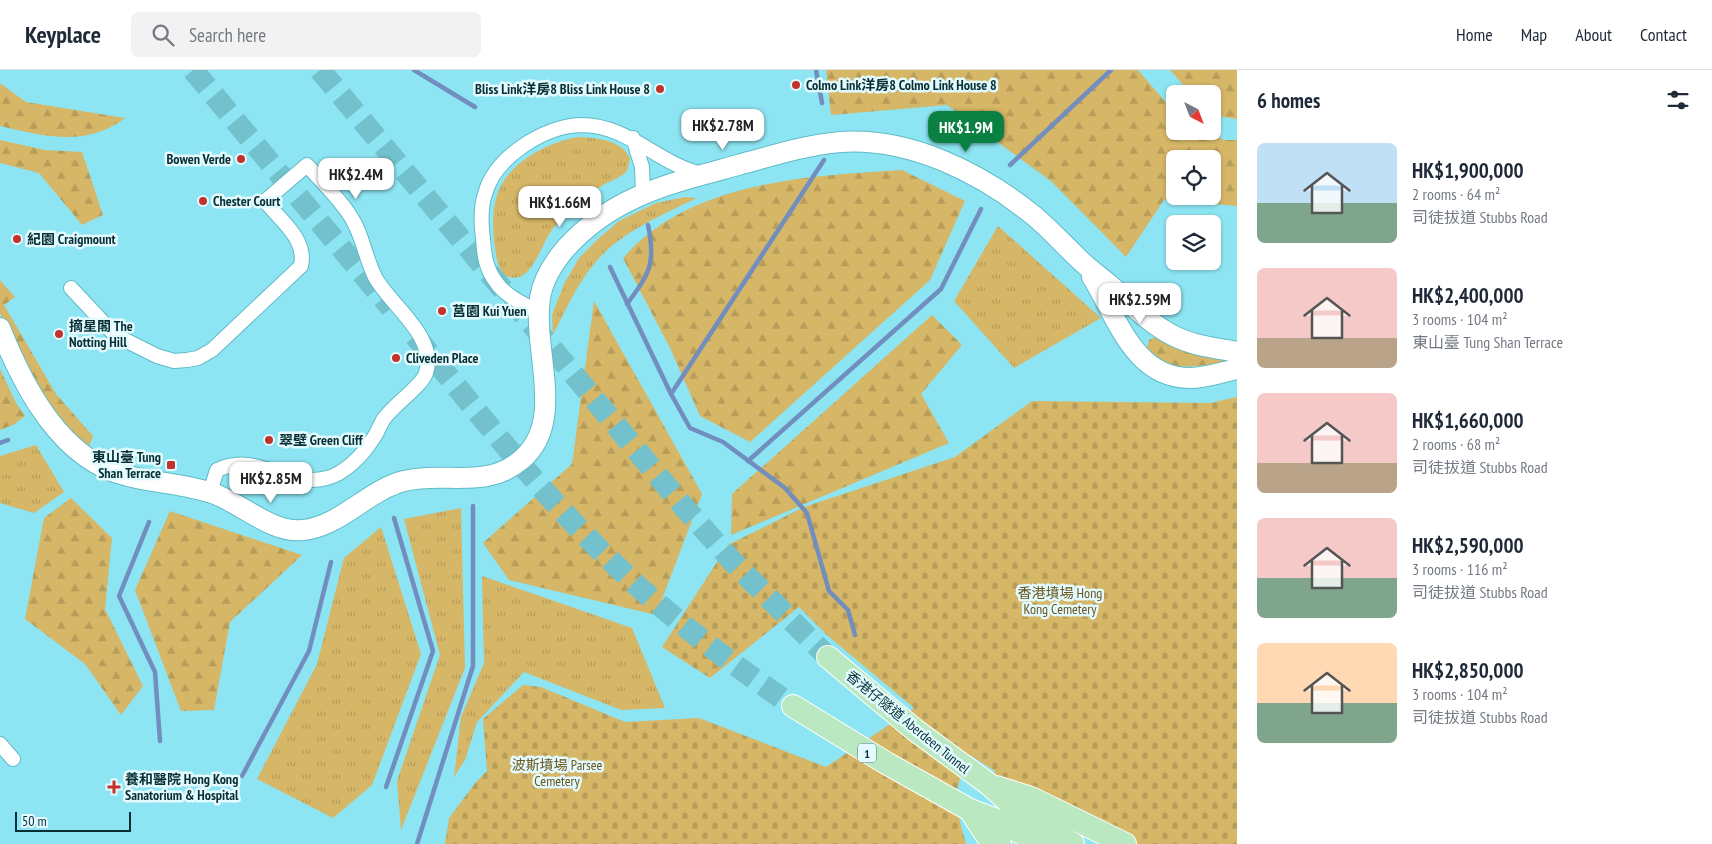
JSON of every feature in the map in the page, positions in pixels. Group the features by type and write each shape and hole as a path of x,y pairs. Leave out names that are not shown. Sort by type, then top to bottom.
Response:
{"highway":[{"name":"香港仔隧道 Aberdeen Tunnel","path":"828,657 953,760 990,785"},
{"name":"1","path":"793,706 873,756 970,810 999,821 1041,844"},
{"path":"990,785 1022,813 1073,844"},
{"path":"990,785 1032,798 1125,844"},
{"path":"970,810 987,836 1000,844"}],"main road":[{"path":"0,328 35,400 63,435 98,466 127,476 210,492 244,507 276,527 299,531 324,525 402,482 482,478 508,469 529,453 541,433 546,418 538,338 538,312 543,286 560,255 601,217 625,201 643,193 703,174 802,149 837,143 874,142 940,160 988,185 1032,214 1083,263 1161,328 1190,342 1237,352"},
{"path":"1083,263 1131,346 1144,362 1165,374 1191,378 1237,369"},
{"path":"1144,362 1140,349 1142,337 1150,330 1161,328"}],"street":[{"path":"538,312 507,294 496,284 488,270 480,221 485,194 493,177 523,145 541,135 560,128 580,125 600,126 633,138 675,166 703,174"},
{"path":"633,138 642,167 643,193"},
{"path":"71,288 109,330 123,340 174,361 198,358 212,350 301,266 304,255 300,242 265,201 307,165 350,214 375,278 424,340 426,373 421,382 392,408 372,441 343,471 329,478 311,482 249,464 238,464 217,470 210,492"},
{"path":"0,744 13,759"}],"green space":[{"path":"826,70 1138,70 1166,103 1166,140 1237,140 1237,206 1221,205 1221,150 1166,150 1166,200 1164,200 1126,257 1052,182 947,105 831,115"},
{"path":"1170,70 1237,70 1237,119 1221,116 1221,85 1183,85"},
{"path":"0,83 26,102 125,118 95,133 80,136 49,136 0,126"},
{"path":"580,137 601,139 621,147 630,158 627,171 593,191 568,212 552,230 534,263 522,276 515,278 506,276 498,264 493,220 496,199 501,186 508,175 529,156 554,143"},
{"path":"0,140 45,150 82,152 103,215 82,225 39,173 0,163"},
{"path":"902,170 965,201 930,280 750,442 700,416 670,348 623,258 650,232 681,213 716,198 752,187 790,180 828,175"},
{"path":"685,197 697,198 639,227 617,242 598,259 576,290 553,335 552,315 564,284 579,258 619,221 656,203"},
{"path":"998,226 1101,318 1014,368 954,301"},
{"path":"0,280 15,297 4,305 56,394 93,436 88,449 54,413 20,357 0,313"},
{"path":"594,301 702,494 656,615 509,580 483,543 572,464"},
{"path":"932,315 962,345 921,394 949,443 731,535 732,494"},
{"path":"1157,336 1226,359 1226,362 1181,366 1159,362 1151,356 1147,347 1149,340"},
{"path":"0,369 16,403 25,416 13,425 0,430"},
{"name":"香港墳場 Hong Kong Cemetery","path":"1237,397 1237,844 1132,844 992,777 995,771 970,755 957,789 957,808 966,844 445,844 449,818 476,782 487,771 483,719 523,685 541,687 625,722 699,718 826,767 914,708 828,636 799,607 710,678 662,647 728,545 804,507 955,457 1032,401 1210,403"},
{"path":"36,445 64,492 34,513 0,503 0,456"},
{"path":"71,498 112,538 105,609 143,686 121,715 85,664 25,619 44,518"},
{"path":"461,508 465,668 401,830 397,781 440,655 404,519"},
{"path":"170,511 302,555 230,622 214,710 181,711 135,590"},
{"path":"381,527 421,654 372,785 333,818 257,779 317,664 344,558"},
{"path":"482,576 632,628 665,708 621,710 524,672 477,722 465,760 454,777 461,717 484,663"}],"waterway":[{"path":"414,70 475,107"},
{"path":"816,70 822,103"},
{"path":"1010,165 1111,70"},
{"path":"671,394 824,160"},
{"path":"748,461 941,289 981,209"},
{"path":"627,304 641,284 649,267 651,249 648,225"},
{"path":"610,267 671,394 690,428 723,442 785,488 807,513 829,591 848,610 855,635"},
{"path":"0,443 8,440"},
{"path":"417,844 473,666 473,506"},
{"path":"386,787 433,651 394,518"},
{"path":"149,522 119,596 155,672 160,741"},
{"path":"242,776 309,651 331,562"}],"tunnel":[{"path":"193,70 391,308"},
{"path":"320,70 684,507 734,563 828,657"},
{"path":"415,336 526,470 596,546 666,611 741,669 793,706"}],"place":[{"name":"Colmo Link洋房8 Colmo Link House 8","path":"796,85"},
{"name":"Bliss Link洋房8 Bliss Link House 8","path":"660,89"},
{"name":"Bowen Verde","path":"241,159"},
{"name":"Chester Court","path":"203,201"},
{"name":"紀園 Craigmount","path":"17,239"},
{"name":"莒園 Kui Yuen","path":"442,311"},
{"name":"摘星閣 The Notting Hill","path":"59,334"},
{"name":"Cliveden Place","path":"396,358"},
{"name":"翠壁 Green Cliff","path":"269,440"},
{"name":"東山臺 Tung Shan Terrace","path":"171,465"},
{"name":"養和醫院 Hong Kong Sanatorium & Hospital","path":"114,787"}],"park label":[{"name":"波斯墳場 Parsee Cemetery","path":"557,774"}]}
